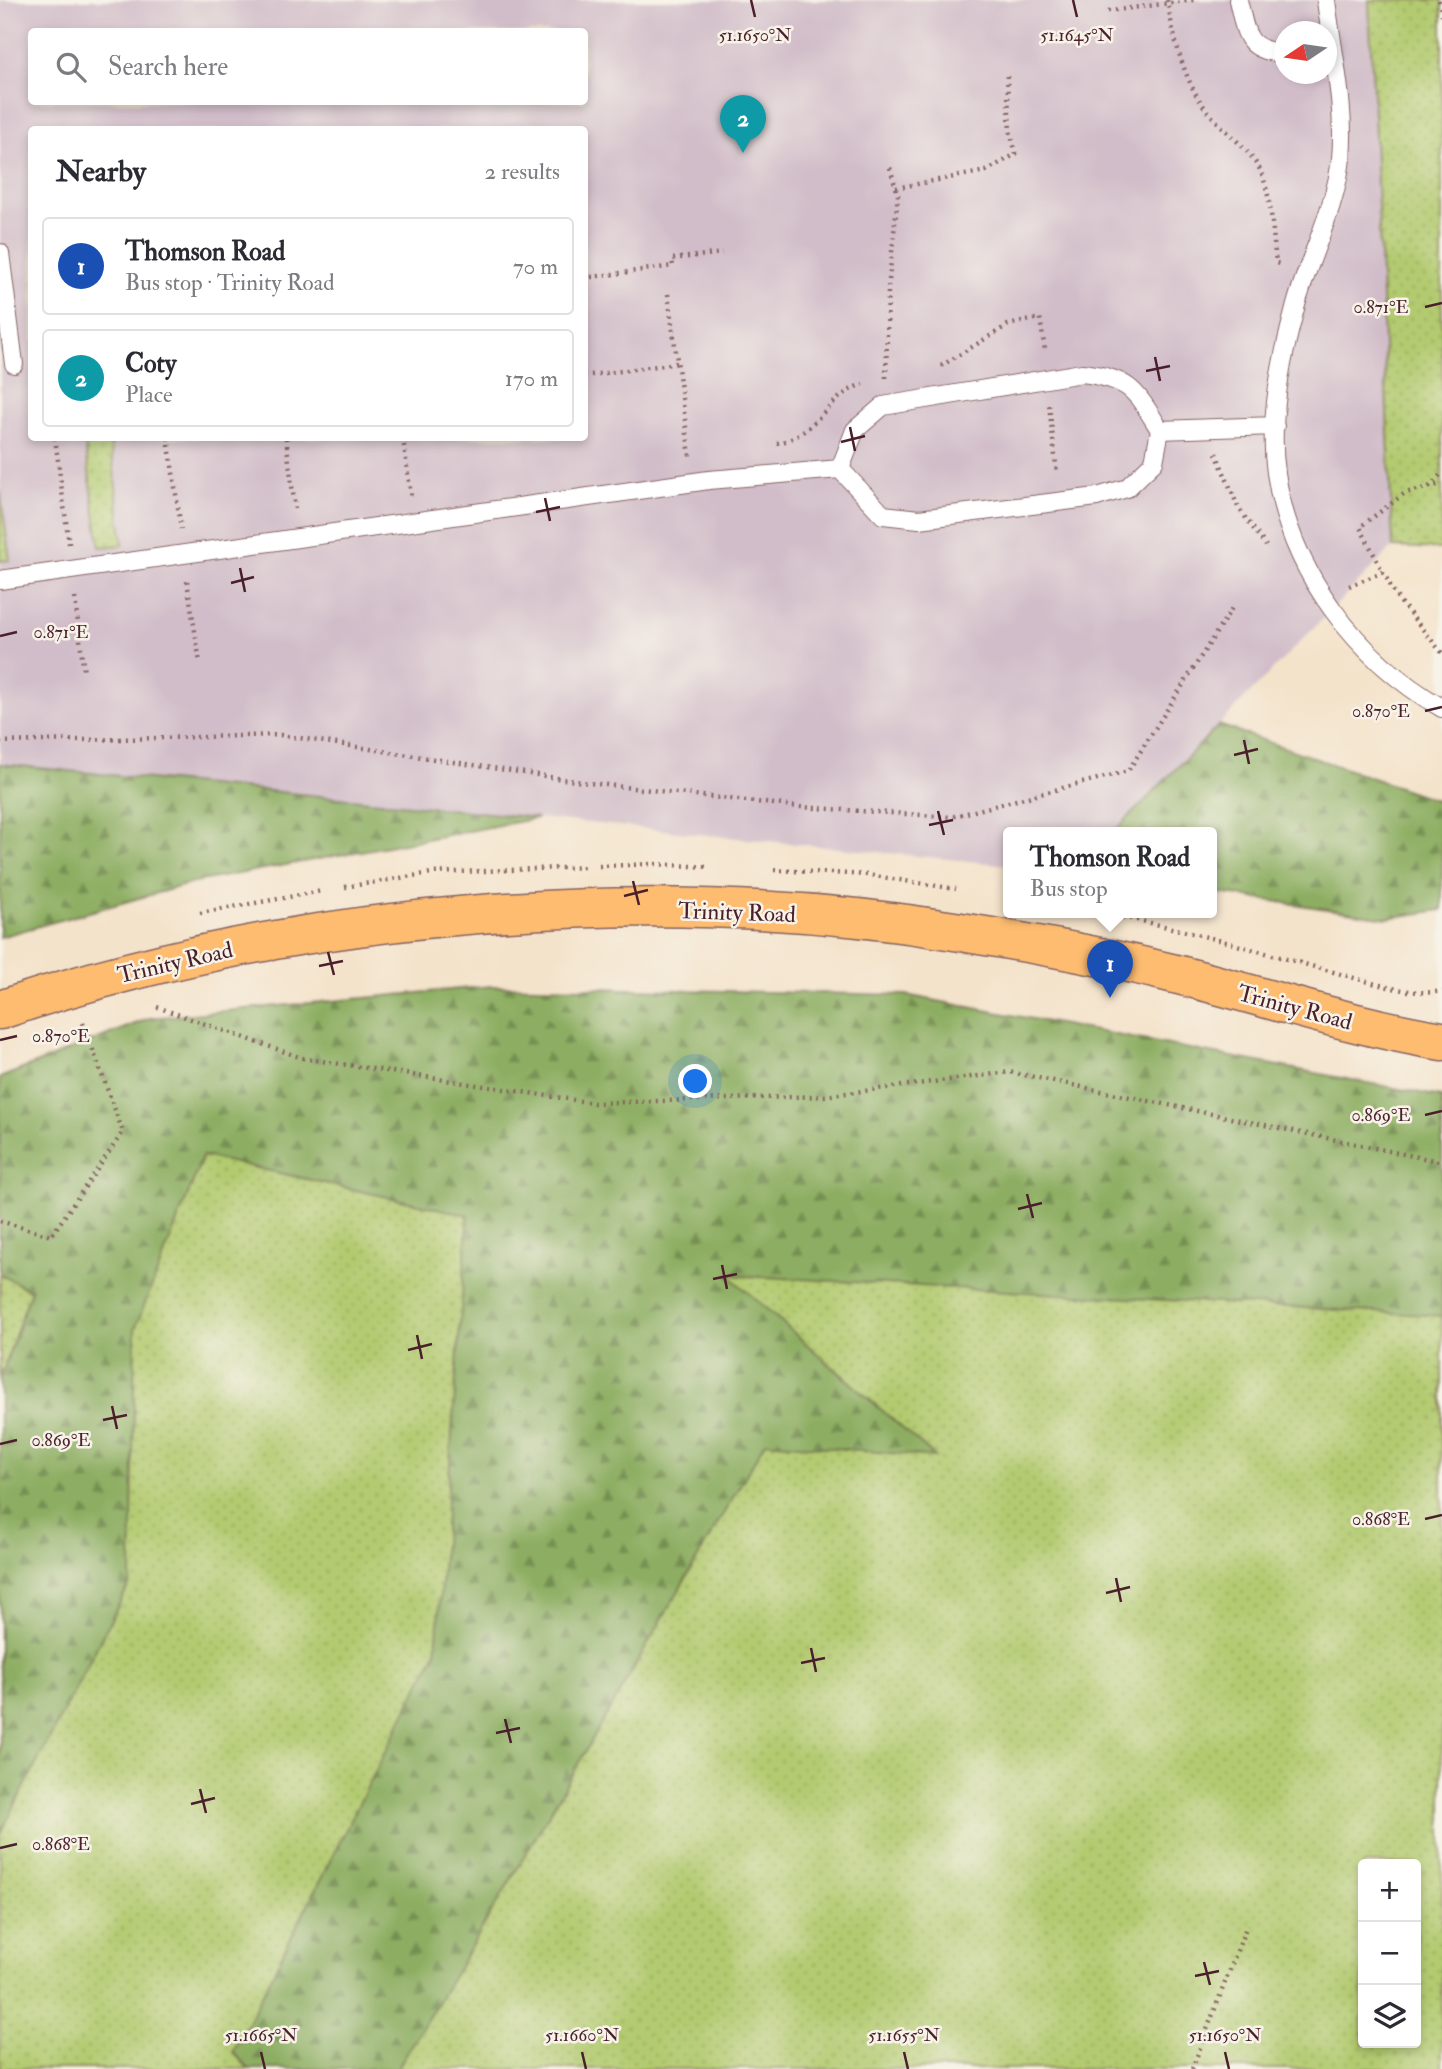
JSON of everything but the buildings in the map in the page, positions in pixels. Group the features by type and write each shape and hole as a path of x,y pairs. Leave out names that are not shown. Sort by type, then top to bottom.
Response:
{"main road":[{"name":"Trinity Road","path":"0,1010 69,986 248,945 341,930 485,912 676,909 818,915 959,932 1168,972 1388,1033 1442,1041"},
{"name":"Trinity Road","path":"1388,1033 1442,1024"}],"lane":[{"path":"1238,0 1247,38 1264,52 1274,52"},
{"path":"1326,0 1327,21"},
{"path":"1335,84 1341,128 1341,159 1296,306 1275,426 1275,471 1291,531 1322,598 1383,666 1442,708"},
{"path":"0,253 14,364"},
{"path":"1082,373 1107,376 1131,386 1160,430 1154,462 1127,488 1097,497 932,517 883,515 840,469 855,430 883,406 1082,373"},
{"path":"1160,430 1275,426"},
{"path":"0,580 415,524 709,480 840,469"}],"path":[{"path":"1108,11 1194,0"},
{"path":"1439,0 1442,15"},
{"path":"1167,2 1176,43 1188,75 1209,114 1236,140 1263,175 1276,263 1308,270"},
{"path":"895,187 986,171 1016,154 1010,131 1007,76"},
{"path":"886,379 888,290 898,195 889,164"},
{"path":"588,277 673,266 672,259 722,253"},
{"path":"667,294 691,468"},
{"path":"878,380 932,370 956,359 977,342 1007,325 1040,318"},
{"path":"588,375 678,363"},
{"path":"915,374 919,398"},
{"path":"771,444 783,442 806,430 836,398 871,381"},
{"path":"1048,398 1059,482"},
{"path":"1211,429 1217,458 1238,507 1264,546 1291,531"},
{"path":"55,441 70,552"},
{"path":"169,441 183,537"},
{"path":"286,441 297,521"},
{"path":"403,441 415,524"},
{"path":"1429,488 1442,473"},
{"path":"1442,484 1405,493 1360,527 1398,599 1442,653"},
{"path":"186,570 200,663"},
{"path":"1322,598 1383,572"},
{"path":"74,587 84,673"},
{"path":"0,742 279,735 589,783 800,807 951,817 1128,771 1232,608"},
{"path":"1129,918 1368,981 1430,993 1442,991"},
{"path":"0,1221 51,1236 123,1132 69,986"},
{"path":"155,1007 179,1012 302,1058 594,1103 824,1096 1010,1072 1442,1162"},
{"path":"1192,2069 1247,1925"}],"shaded area":[{"path":"0,0 1369,0 1393,547 1119,827 1003,827 1003,864 0,764"}],"green space":[{"path":"1369,0 1442,0 1442,549 1393,547"},
{"path":"84,441 110,441 123,545 100,547"},
{"path":"0,490 10,560 0,561"},
{"path":"1219,725 1442,802 1442,910 1387,918 1217,893 1217,827 1119,827"},
{"path":"0,764 538,818 200,881 0,937"},
{"path":"492,986 906,995 1442,1097 1442,1316 728,1275 935,1457 765,1442 499,1900 397,2069 249,2069 233,2052 436,1652 468,1215 203,1156 135,1329 131,1581 0,1834 0,1380 31,1291 0,1274 0,1078 150,1018"},
{"path":"205,1073 1442,1235 1442,2069 0,2069 0,1605"},
{"path":"0,1274 31,1290 0,1380"}],"place":[{"name":"Coty","path":"743,153"},
{"name":"Thomson Road","path":"1110,998"}]}
